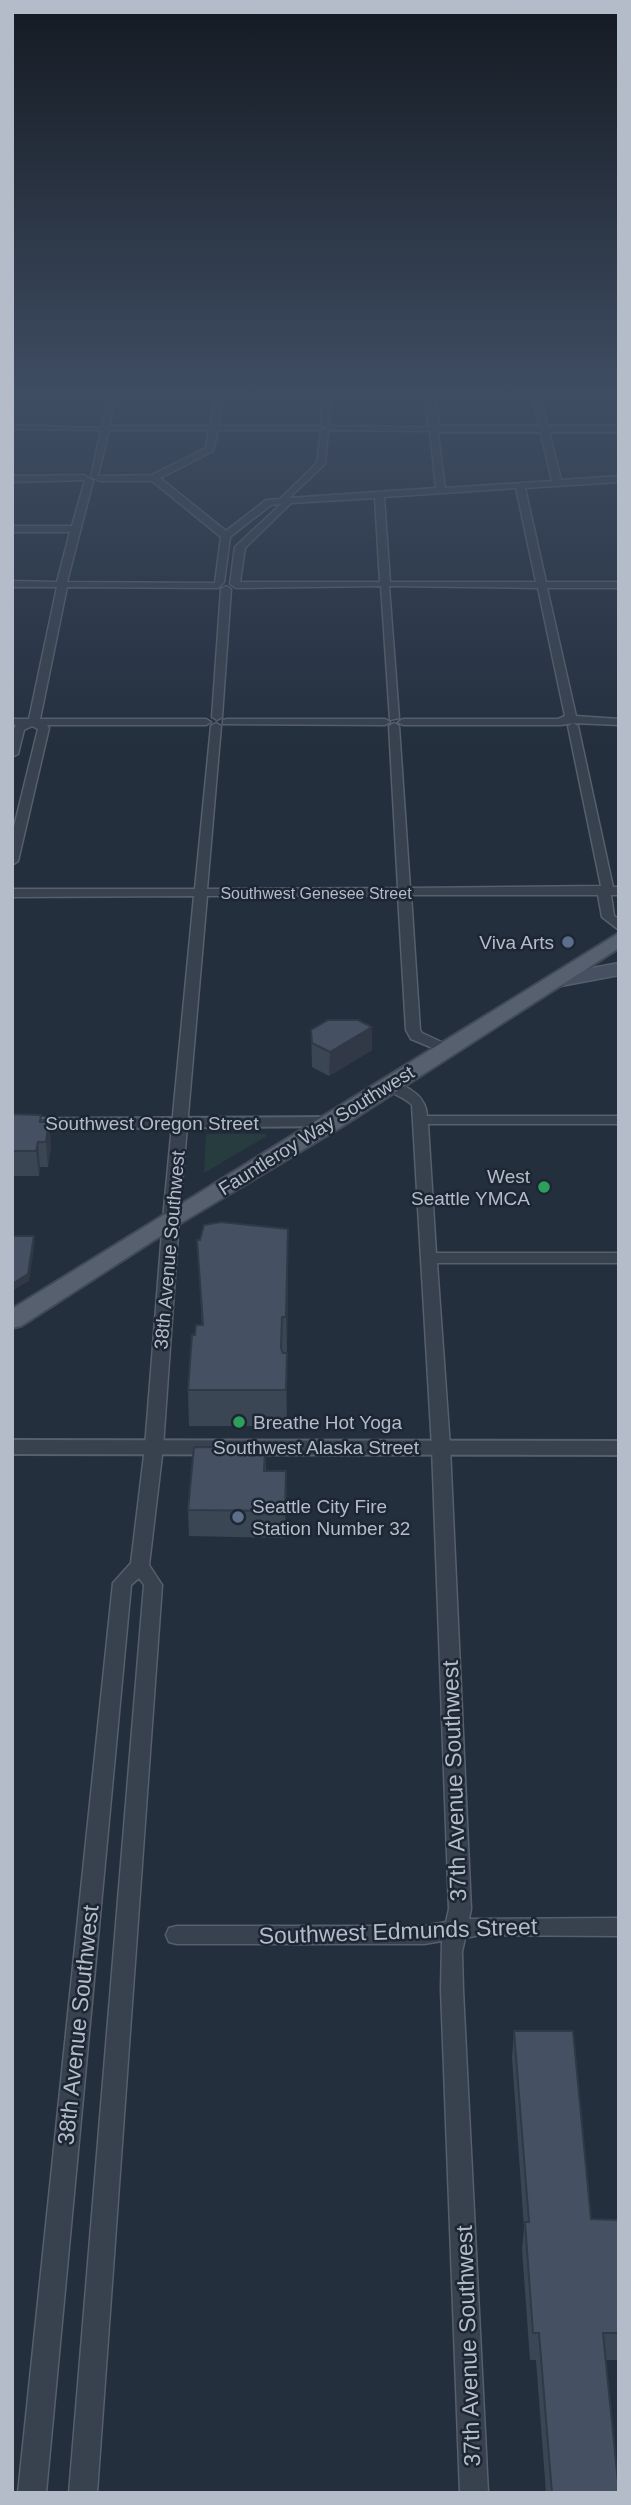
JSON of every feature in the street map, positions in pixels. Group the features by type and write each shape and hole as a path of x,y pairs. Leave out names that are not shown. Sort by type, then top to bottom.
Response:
{"main road":[{"name":"Fauntleroy Way Southwest","path":"12,1320 171,1219 333,1122 619,939"},
{"path":"585,960 619,960"},
{"path":"550,982 619,969"}],"street":[{"path":"34,722 62,585 80,513"},
{"path":"197,513 226,536"},
{"path":"226,536 256,513"},
{"path":"226,585 240,547 276,513"},
{"path":"380,513 413,1030 416,1036 445,1049"},
{"path":"526,513 607,886 604,893 610,920 619,926"},
{"path":"12,529 75,529"},
{"path":"226,536 226,585"},
{"path":"12,584 619,584"},
{"name":"38th Avenue Southwest","path":"32,2493 122,1583 140,1565 154,1447 226,585"},
{"path":"12,722 619,722"},
{"path":"12,754 19,727 34,722 44,728 12,861"},
{"name":"Southwest Genesee Street","path":"12,893 406,894 619,891"},
{"name":"37th Avenue Southwest","path":"389,1085 414,1097 419,1104 441,1447 460,1909 451,1952 452,1990 474,2493"},
{"path":"420,1120 619,1120"},
{"name":"Southwest Oregon Street","path":"12,1124 333,1122"},
{"path":"428,1258 619,1258"},
{"name":"Southwest Alaska Street","path":"12,1447 619,1448"},
{"name":"38th Avenue Southwest","path":"83,2493 153,1585 140,1565"},
{"name":"Southwest Edmunds Street","path":"177,1935 424,1935 480,1926 619,1927"}],"green space":[{"path":"206,1134 265,1134 267,1136 204,1173"}],"building":[{"path":"328,1020 358,1020 372,1027 330,1052 312,1043 311,1030"},
{"path":"12,1114 41,1115 40,1122 49,1122 46,1142 38,1142 36,1151 12,1151"},
{"path":"221,1222 288,1229 286,1317 282,1317 281,1348 283,1353 287,1353 286,1390 188,1390 192,1335 195,1335 196,1325 203,1325 197,1240 200,1240 204,1225"},
{"path":"12,1236 34,1236 28,1274 12,1284"},
{"path":"194,1447 265,1448 264,1471 286,1471 285,1511 188,1510"},
{"path":"514,2031 573,2031 591,2219 619,2220 619,2333 603,2333 619,2493 552,2493 539,2333 533,2333 525,2222 529,2222"}],"place":[{"name":"Viva Arts","path":"568,942"},
{"name":"West Seattle YMCA","path":"544,1187"},
{"name":"Breathe Hot Yoga","path":"239,1422"},
{"name":"Seattle City Fire Station Number 32","path":"238,1517"}]}
